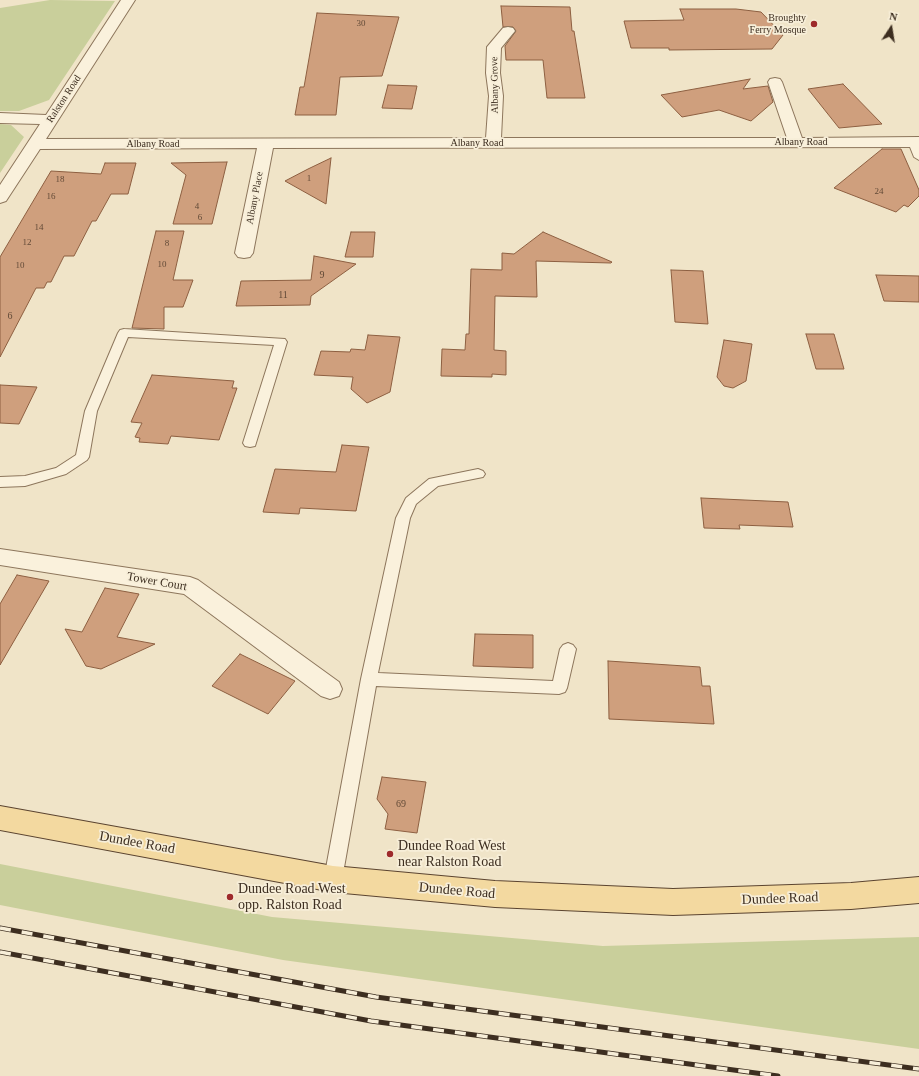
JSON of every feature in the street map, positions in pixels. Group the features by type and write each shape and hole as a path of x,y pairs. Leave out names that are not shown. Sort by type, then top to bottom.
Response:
{"main road":[{"name":"Dundee Road","path":"0,818 332,879 495,894 673,902 851,896 919,890"}],"street":[{"name":"Ralston Road","path":"0,198 128,0"},
{"name":"Albany Grove","path":"493,143 496,96 493,73 494,47 508,31"},
{"path":"775,82 796,142"},
{"path":"0,118 50,120"},
{"name":"Albany Road","path":"35,144 916,142"},
{"name":"Albany Place","path":"244,253 266,144"},
{"name":"Tower Court","path":"0,557 190,586 330,689"}],"lane":[{"path":"916,142 919,157"},
{"path":"0,482 25,481 61,471 82,457 91,411 124,333 281,342 250,444"},
{"path":"332,879 369,679 403,518 411,501 434,482 478,474"},
{"path":"369,679 559,688 568,649"}],"green space":[{"path":"50,0 115,1 49,100 19,111 0,111 0,8"},
{"path":"0,124 11,125 24,137 0,173"},
{"path":"0,864 272,917 603,946 919,937 919,1049 283,960 0,905"}],"building":[{"path":"501,6 570,7 572,31 574,31 585,98 547,98 543,60 506,60 505,46 516,31 513,27 503,27"},
{"path":"680,9 736,9 761,12 783,35 772,49 669,50 669,48 631,48 624,21 684,20"},
{"path":"317,13 399,17 382,76 340,77 336,115 295,115 300,87 304,87"},
{"path":"750,79 743,89 768,86 773,102 751,121 719,110 682,117 661,95"},
{"path":"843,84 882,124 839,128 808,89"},
{"path":"388,85 417,86 412,109 382,108"},
{"path":"882,149 901,149 919,190 919,196 908,207 904,205 896,212 834,188"},
{"path":"331,158 326,204 285,181 308,169"},
{"path":"227,162 212,224 173,224 186,175 171,163"},
{"path":"105,163 136,163 128,194 111,194 96,221 92,221 74,256 64,256 51,282 47,282 44,288 36,288 0,357 0,257 51,171 101,174"},
{"path":"156,231 184,231 173,280 193,280 183,307 164,307 164,329 132,328"},
{"path":"351,232 375,232 373,257 345,257"},
{"path":"543,232 612,262 536,261 537,297 495,296 494,350 506,351 506,375 492,374 492,377 441,376 442,349 465,350 466,334 469,334 471,269 502,270 502,253 514,254"},
{"path":"314,256 356,264 311,296 310,305 236,306 241,281 311,280"},
{"path":"671,270 703,271 708,324 675,322"},
{"path":"876,275 919,276 919,302 884,301"},
{"path":"806,334 834,334 844,369 816,369"},
{"path":"368,335 400,337 390,392 367,403 351,389 353,377 314,375 321,351 350,352 351,349 365,350"},
{"path":"724,340 752,344 746,381 733,388 724,386 717,377"},
{"path":"152,375 234,381 232,388 237,388 219,440 171,436 168,444 139,442 140,438 135,437 142,423 131,422"},
{"path":"0,385 37,387 19,424 0,423"},
{"path":"342,445 369,447 356,511 300,508 299,514 263,512 275,469 336,472"},
{"path":"701,498 788,502 793,527 739,525 740,529 704,528"},
{"path":"17,575 49,581 0,665 0,604"},
{"path":"105,588 139,594 117,637 155,644 101,669 86,666 65,629 82,632"},
{"path":"475,634 533,635 533,668 473,666"},
{"path":"240,654 295,681 268,714 212,686"},
{"path":"608,661 700,667 702,686 710,686 714,724 609,719"},
{"path":"382,777 426,782 417,833 385,829 388,814 377,799"}],"railway":[{"path":"0,928 376,997 919,1069"},
{"path":"0,952 371,1021 778,1076"}],"place":[{"name":"Broughty Ferry Mosque","path":"814,24"},
{"name":"Dundee Road West near Ralston Road","path":"390,854"},
{"name":"Dundee Road West opp. Ralston Road","path":"230,897"}]}
